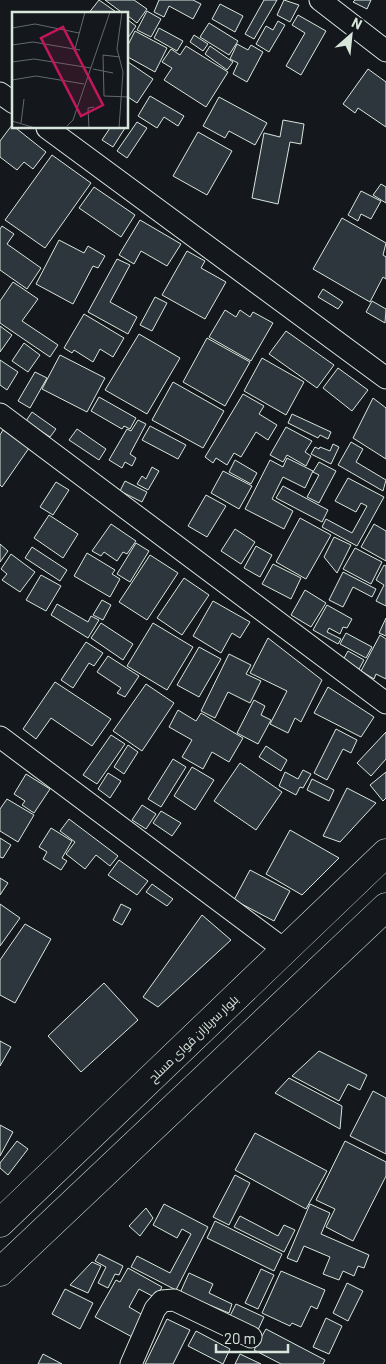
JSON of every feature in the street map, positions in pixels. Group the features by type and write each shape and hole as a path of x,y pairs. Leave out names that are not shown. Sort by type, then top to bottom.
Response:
{"main road":[{"name":"بلوار سربازان قوای مسلح","path":"0,1223 386,853"},
{"path":"0,1272 386,907"}],"street":[{"path":"320,0 386,51"},
{"path":"0,93 12,102"},
{"path":"48,129 386,378"},
{"path":"0,414 386,703"},
{"path":"0,737 285,950"},
{"path":"130,1364 155,1309 162,1301 174,1300 252,1337"}],"building":[{"path":"99,0 116,12 90,12"},
{"path":"105,0 134,0 147,9 137,23 129,17 129,12 121,12"},
{"path":"159,0 193,0 201,4 193,19 169,6 164,17 154,12"},
{"path":"264,0 277,0 254,39 245,34"},
{"path":"284,0 299,5 290,22 277,15"},
{"path":"355,0 371,0 367,9 353,2"},
{"path":"220,4 243,16 235,32 212,19"},
{"path":"147,11 161,19 151,37 137,30"},
{"path":"298,15 326,31 301,75 286,66 305,33 292,25"},
{"path":"129,21 136,26 129,36"},
{"path":"278,21 285,25 269,52 256,44 266,26 273,30"},
{"path":"209,23 238,41 229,55 200,37"},
{"path":"159,28 183,41 177,51 154,38"},
{"path":"135,31 167,48 155,72 129,58 129,43"},
{"path":"194,35 208,44 203,51 190,42"},
{"path":"237,44 248,50 251,45 263,52 247,82 233,74 238,63 230,59"},
{"path":"186,46 228,72 206,107 164,80 172,68 162,62 171,49 180,55"},
{"path":"210,46 233,62 227,70 205,54"},
{"path":"129,63 153,79 137,103 129,98"},
{"path":"368,69 386,82 386,127 358,108 355,113 343,104"},
{"path":"150,96 184,116 178,126 164,117 157,128 138,116"},
{"path":"219,97 267,123 255,145 229,131 225,138 203,126"},
{"path":"283,120 304,124 301,144 290,142 278,204 252,198 264,133 280,137"},
{"path":"137,122 147,128 127,158 117,151"},
{"path":"12,125 12,129 17,129 46,152 33,169 24,162 17,170 0,157 0,141"},
{"path":"109,129 124,129 113,147 102,140"},
{"path":"198,132 232,151 207,195 173,176"},
{"path":"52,155 91,183 45,248 5,220"},
{"path":"381,184 386,187 386,203 373,195"},
{"path":"94,187 135,215 121,237 79,208"},
{"path":"361,191 381,201 371,219 361,214 358,221 348,215"},
{"path":"342,218 386,243 383,255 386,257 386,279 383,277 370,302 313,269"},
{"path":"140,220 181,244 167,266 141,251 134,264 119,255"},
{"path":"2,226 14,234 7,244 41,268 27,289 0,270 0,229"},
{"path":"59,240 84,253 88,246 105,256 98,268 93,266 73,304 36,284"},
{"path":"187,251 205,261 201,268 226,282 205,319 162,295"},
{"path":"117,259 130,265 110,302 137,317 128,334 88,312"},
{"path":"13,282 38,299 22,321 58,345 50,357 0,323 0,301"},
{"path":"323,289 343,302 338,309 318,297"},
{"path":"155,297 167,303 152,331 140,325"},
{"path":"372,301 386,309 385,323 366,312"},
{"path":"225,310 236,317 240,310 250,317 253,312 273,323 251,361 209,337"},
{"path":"84,314 124,338 113,357 100,349 93,362 74,350 72,353 64,348"},
{"path":"0,326 12,335 0,352"},
{"path":"286,331 334,365 317,388 269,354"},
{"path":"139,334 180,358 147,414 105,390"},
{"path":"207,338 250,362 225,406 183,382"},
{"path":"24,343 40,355 28,372 12,361"},
{"path":"60,355 105,378 87,412 42,389"},
{"path":"262,358 304,382 286,415 244,391"},
{"path":"0,360 18,372 7,390 0,385"},
{"path":"338,368 368,390 352,411 323,388"},
{"path":"35,372 47,378 30,408 18,401"},
{"path":"173,382 224,411 203,448 152,420"},
{"path":"243,394 264,406 259,414 277,425 268,440 256,432 241,457 234,453 227,465 216,458 213,463 205,457"},
{"path":"99,397 136,418 130,429 124,426 122,429 91,411"},
{"path":"373,398 386,408 386,459 353,438"},
{"path":"32,412 56,429 50,437 26,421"},
{"path":"292,414 331,432 328,439 320,435 318,438 288,423"},
{"path":"138,420 146,424 130,454 136,458 132,466 125,462 122,468 109,460 127,429 131,431"},
{"path":"150,426 186,445 178,459 142,440"},
{"path":"286,427 312,441 305,452 311,456 306,466 287,455 283,462 270,455"},
{"path":"77,429 106,449 99,460 69,440"},
{"path":"3,430 29,448 2,487 0,485 0,435"},
{"path":"351,442 363,449 356,462 386,480 383,491 338,465"},
{"path":"333,444 339,447 331,464 311,454 315,447 330,451"},
{"path":"287,458 313,471 305,488 283,477 272,499 293,511 284,529 245,509 270,460 283,467"},
{"path":"235,460 257,473 251,484 229,472"},
{"path":"319,462 336,471 319,503 307,497 319,475 313,472"},
{"path":"152,467 159,471 148,490 137,484 142,476 146,479"},
{"path":"223,471 252,486 239,509 211,493"},
{"path":"348,478 384,497 357,546 322,527 326,519 352,533 367,506 361,503 356,512 335,501"},
{"path":"125,481 147,492 142,502 120,491"},
{"path":"56,482 69,490 53,515 40,507"},
{"path":"283,486 328,510 322,522 276,498"},
{"path":"206,495 226,506 207,537 188,526"},
{"path":"49,515 78,534 63,558 34,538"},
{"path":"300,518 331,535 306,579 276,562"},
{"path":"111,524 136,541 127,554 123,552 117,561 104,552 101,556 92,551"},
{"path":"374,524 386,531 386,561 361,547"},
{"path":"235,529 255,542 241,564 221,551"},
{"path":"334,537 351,545 337,573 324,557"},
{"path":"136,543 149,551 130,582 117,574"},
{"path":"0,544 8,551 0,562"},
{"path":"256,546 272,555 260,577 244,568"},
{"path":"32,547 67,570 60,581 25,558"},
{"path":"355,548 382,562 371,584 343,569"},
{"path":"87,553 115,570 112,574 120,579 110,597 74,576"},
{"path":"11,554 35,572 20,592 2,580 7,574 1,569"},
{"path":"150,555 178,573 147,620 119,602"},
{"path":"273,564 301,578 291,599 262,584"},
{"path":"384,565 386,566 386,606 376,601 384,585 376,580"},
{"path":"343,572 376,589 372,597 353,587 343,607 329,600"},
{"path":"41,575 61,586 46,611 26,600"},
{"path":"184,578 209,595 182,635 157,618"},
{"path":"305,590 326,603 311,627 291,615"},
{"path":"102,600 111,605 103,620 93,615"},
{"path":"213,601 250,622 240,638 232,633 221,653 193,636"},
{"path":"57,604 88,622 91,616 99,620 88,638 51,615"},
{"path":"327,605 352,619 347,628 343,627 340,634 329,628 327,632 341,639 338,644 313,630"},
{"path":"386,618 386,636 379,633"},
{"path":"101,623 133,644 123,660 91,638"},
{"path":"153,623 193,647 167,690 127,666"},
{"path":"346,633 372,647 366,658 340,644"},
{"path":"380,635 386,639 386,679 376,674 374,679 361,671"},
{"path":"268,638 322,680 301,722 295,718 288,733 270,724 287,691 250,673"},
{"path":"86,642 103,653 94,666 89,663 73,688 61,680"},
{"path":"199,647 221,659 199,697 177,685"},
{"path":"348,651 364,660 359,669 343,660"},
{"path":"229,654 251,665 246,674 261,681 250,703 228,692 215,718 201,711"},
{"path":"108,656 139,676 125,697 117,693 121,688 97,672"},
{"path":"55,682 111,719 92,746 51,718 36,739 23,729"},
{"path":"146,684 174,703 142,751 113,731"},
{"path":"328,687 374,717 361,737 314,713"},
{"path":"254,700 265,706 261,715 271,720 258,744 237,733"},
{"path":"178,710 196,721 201,713 243,738 229,762 212,752 203,769 182,757 192,740 169,727"},
{"path":"336,729 357,740 351,753 343,749 327,780 314,773"},
{"path":"386,732 386,759 371,776 357,763"},
{"path":"111,735 125,744 97,784 83,775"},
{"path":"128,745 138,752 124,774 114,767"},
{"path":"266,746 287,760 281,771 259,757"},
{"path":"173,759 186,767 161,807 148,799"},
{"path":"240,763 282,792 256,830 214,801"},
{"path":"192,767 214,780 195,810 174,796"},
{"path":"303,770 311,774 303,788 300,787 296,795 279,786 285,772 298,779"},
{"path":"386,772 386,798 383,801 370,785"},
{"path":"108,773 121,781 110,798 98,789"},
{"path":"26,774 50,789 34,813 22,805 25,801 14,794"},
{"path":"312,779 334,790 329,801 307,790"},
{"path":"347,788 376,803 340,842 323,836"},
{"path":"7,799 34,815 18,842 0,831 0,809"},
{"path":"142,805 156,814 146,829 132,820"},
{"path":"161,811 181,823 172,836 153,823"},
{"path":"69,819 118,856 110,866 96,855 85,869 66,854 75,842 60,831"},
{"path":"51,828 72,841 62,858 67,861 61,870 43,859 47,852 39,847"},
{"path":"290,830 339,858 302,895 266,874"},
{"path":"0,838 11,845 3,858 0,857"},
{"path":"119,860 148,881 137,895 108,875"},
{"path":"250,870 290,891 274,921 234,900"},
{"path":"0,878 8,883 0,895"},
{"path":"152,884 173,899 167,906 146,892"},
{"path":"0,904 20,918 0,946"},
{"path":"121,904 131,909 122,925 113,920"},
{"path":"202,915 231,940 158,1007 143,997"},
{"path":"25,924 51,939 15,1003 0,995 0,960"},
{"path":"104,983 138,1020 81,1072 48,1036"},
{"path":"0,1041 11,1047 0,1066"},
{"path":"319,1051 367,1075 360,1090 348,1084 339,1101 292,1076"},
{"path":"289,1078 342,1106 340,1129 275,1093"},
{"path":"373,1091 386,1098 386,1154 350,1136"},
{"path":"0,1125 13,1132 0,1156"},
{"path":"255,1133 327,1171 306,1209 235,1170"},
{"path":"17,1141 28,1149 8,1175 0,1168 0,1163"},
{"path":"345,1141 386,1162 386,1176 353,1241 326,1227 335,1209 316,1200"},
{"path":"235,1175 250,1183 229,1225 213,1217"},
{"path":"164,1204 208,1227 176,1290 131,1267 137,1256 170,1273 191,1234 182,1229 177,1238 153,1225"},
{"path":"310,1204 330,1213 321,1234 369,1255 364,1268 358,1266 354,1276 343,1271 339,1280 323,1274 330,1257 304,1246 297,1262 287,1258"},
{"path":"146,1208 153,1218 140,1236 129,1226"},
{"path":"240,1216 278,1236 284,1225 295,1230 284,1252 234,1227"},
{"path":"215,1221 282,1254 274,1271 207,1238"},
{"path":"99,1254 123,1266 119,1275 115,1274 108,1288 98,1283 106,1267 95,1261"},
{"path":"92,1262 101,1266 88,1293 70,1285"},
{"path":"128,1268 162,1287 156,1298 139,1289 129,1307 146,1317 134,1338 95,1317 116,1280 120,1282"},
{"path":"261,1269 274,1275 258,1309 245,1303"},
{"path":"281,1271 325,1290 317,1309 311,1306 301,1327 292,1323 290,1326 262,1313"},
{"path":"189,1273 213,1284 209,1293 232,1304 229,1313 180,1293"},
{"path":"347,1283 363,1291 348,1321 333,1313"},
{"path":"65,1289 93,1303 80,1329 52,1314"},
{"path":"236,1304 264,1317 257,1332 229,1318"},
{"path":"326,1318 342,1326 329,1354 313,1347"},
{"path":"167,1319 190,1330 173,1364 145,1364"},
{"path":"266,1329 325,1360 323,1364 281,1364 254,1350"},
{"path":"196,1331 230,1349 223,1364 188,1346"},
{"path":"43,1354 62,1364 38,1364"},
{"path":"240,1354 261,1364 235,1364"}]}
